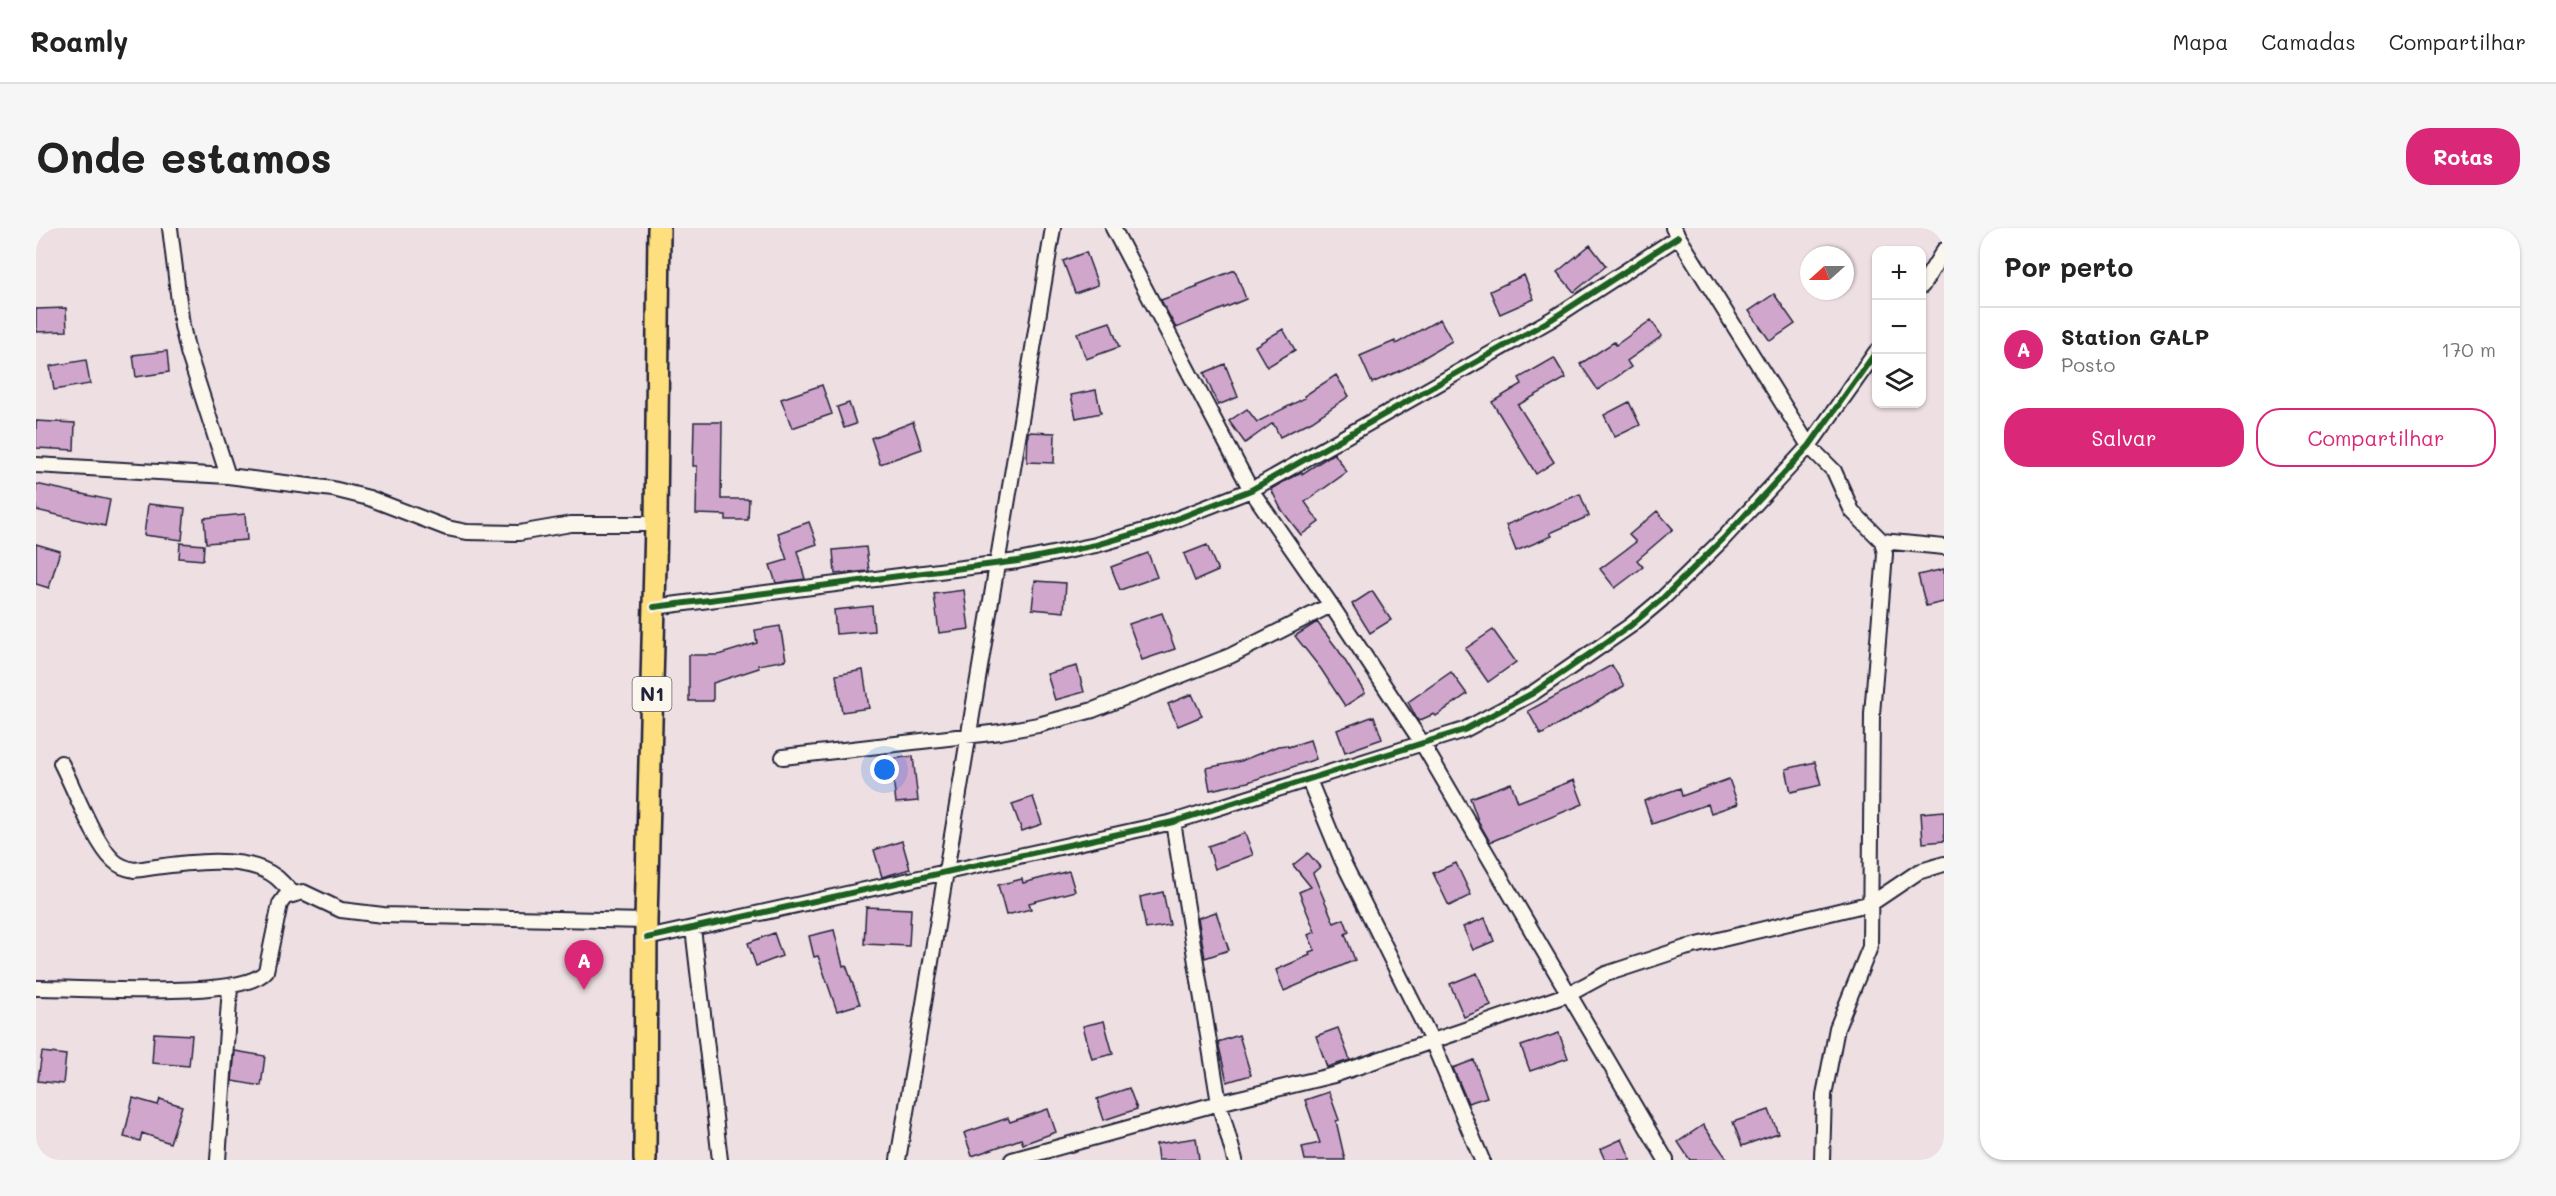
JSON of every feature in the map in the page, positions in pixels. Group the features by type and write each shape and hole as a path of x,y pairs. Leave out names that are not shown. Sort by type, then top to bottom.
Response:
{"main road":[{"name":"N1","path":"645,1160 646,930 656,524 659,228"}],"street":[{"path":"170,228 182,326 188,352 228,476"},
{"path":"898,1160 999,564 1053,228"},
{"path":"1113,228 1251,490 1331,604 1422,743 1666,1160"},
{"path":"654,607 999,564 1096,546 1152,529 1251,490 1552,319 1676,232 1809,446 1834,471 1852,511 1882,541 1885,554 1872,714 1870,947 1837,1028 1824,1095 1822,1160"},
{"path":"1926,279 1944,250"},
{"path":"36,988 134,990 230,987 253,981 266,971 280,904 285,897 303,892 341,910 382,915 646,930 693,928 1173,822 1464,730 1533,693 1630,626 1661,600 1723,539 1809,446 1875,354"},
{"path":"36,465 228,476 333,489 369,498 447,528 467,532 519,533 571,524 656,524"},
{"path":"1882,541 1944,547"},
{"path":"783,756 970,733 1000,732 1038,725 1093,710 1230,656 1331,604"},
{"path":"61,763 96,835 111,859 122,867 134,870 214,861 234,863 275,876 293,893"},
{"path":"1309,780 1342,860 1432,1041 1482,1160"},
{"path":"1173,822 1220,1103 1235,1160"},
{"path":"1012,1160 1220,1103 1334,1075 1569,994 1606,974 1685,948 1872,903 1918,872 1944,864"},
{"path":"693,928 720,1160"},
{"path":"218,1160 230,987"}],"building":[{"path":"1590,245 1606,266 1574,292 1557,272"},
{"path":"1086,252 1098,285 1075,293 1063,261"},
{"path":"1235,270 1246,299 1176,328 1161,300 1198,287 1197,285"},
{"path":"1524,275 1534,299 1500,314 1490,291"},
{"path":"1774,294 1795,324 1770,341 1749,311"},
{"path":"66,308 67,331 36,332 36,309"},
{"path":"1440,319 1452,341 1406,368 1372,383 1360,356 1395,341 1396,344"},
{"path":"1651,320 1662,336 1627,361 1631,367 1598,390 1580,364 1614,342 1616,345"},
{"path":"1110,322 1119,347 1086,359 1077,333"},
{"path":"1283,329 1295,350 1267,367 1255,346"},
{"path":"167,351 169,372 136,377 133,355"},
{"path":"1554,358 1566,378 1518,405 1554,462 1536,474 1492,402 1522,384 1519,378"},
{"path":"86,360 90,384 54,390 50,366"},
{"path":"1225,364 1238,397 1218,405 1204,373"},
{"path":"1336,375 1349,396 1312,421 1280,437 1273,423 1245,443 1229,421 1247,409 1257,422 1305,398 1304,396"},
{"path":"822,385 832,414 792,428 781,399"},
{"path":"1096,390 1101,413 1076,418 1071,395"},
{"path":"1629,402 1640,425 1615,437 1604,415"},
{"path":"849,403 856,424 844,428 837,407"},
{"path":"36,421 75,423 74,450 36,448"},
{"path":"694,422 722,422 721,499 749,499 748,520 726,520 726,515 696,514 697,466 693,466"},
{"path":"913,422 922,449 880,464 871,438"},
{"path":"1028,432 1055,433 1054,463 1027,462"},
{"path":"1334,453 1347,472 1305,502 1319,522 1301,535 1281,509 1271,489 1301,472 1302,474"},
{"path":"36,484 110,500 105,526 36,510"},
{"path":"1580,494 1589,516 1550,533 1552,536 1516,551 1506,525"},
{"path":"148,504 185,508 182,540 144,535"},
{"path":"1657,511 1673,529 1637,560 1643,567 1615,588 1600,569 1636,542 1629,535"},
{"path":"245,514 247,540 206,543 204,518"},
{"path":"809,522 817,544 797,551 805,579 776,583 770,565 787,560 778,533"},
{"path":"180,543 204,545 203,560 179,558"},
{"path":"36,544 60,551 49,588 36,584"},
{"path":"1207,545 1218,571 1195,581 1184,554"},
{"path":"866,547 869,571 835,574 833,550"},
{"path":"1148,553 1157,577 1120,590 1111,567"},
{"path":"1944,569 1944,602 1926,606 1918,575"},
{"path":"1035,581 1066,583 1064,612 1032,609"},
{"path":"964,590 969,629 939,633 934,594"},
{"path":"1372,591 1391,620 1370,633 1352,604"},
{"path":"872,606 874,631 836,634 834,610"},
{"path":"1162,613 1175,649 1142,660 1129,624"},
{"path":"1317,622 1339,651 1365,693 1345,706 1321,669 1295,636"},
{"path":"780,626 786,660 758,665 759,668 713,683 713,701 689,701 689,655 718,655 757,643 755,630"},
{"path":"1493,630 1516,662 1488,682 1465,649"},
{"path":"1612,665 1624,686 1541,735 1528,711"},
{"path":"1077,666 1084,692 1055,700 1047,674"},
{"path":"863,670 869,708 842,712 836,675"},
{"path":"1451,672 1467,694 1436,716 1434,714 1418,721 1408,702"},
{"path":"1192,694 1202,716 1178,726 1168,704"},
{"path":"1374,716 1382,739 1345,752 1337,730"},
{"path":"1310,740 1316,759 1248,782 1210,790 1206,768 1241,761 1278,746 1287,745 1288,747"},
{"path":"913,756 918,801 896,803 891,759"},
{"path":"1815,762 1821,785 1791,792 1786,769"},
{"path":"1729,779 1738,804 1711,813 1708,804 1652,824 1644,801 1680,788 1682,796"},
{"path":"1574,780 1583,804 1490,842 1479,823 1470,798 1511,783 1518,802"},
{"path":"1033,797 1042,824 1022,831 1012,804"},
{"path":"1944,811 1944,841 1923,843 1921,813"},
{"path":"1245,833 1253,855 1215,869 1208,846"},
{"path":"902,841 910,869 882,877 874,850"},
{"path":"1308,853 1320,867 1313,873 1334,923 1344,919 1349,932 1345,934 1355,960 1284,991 1276,970 1310,955 1309,952 1315,950 1308,935 1315,932 1299,892 1311,887 1293,865"},
{"path":"1456,863 1471,895 1449,906 1433,873"},
{"path":"1069,871 1075,891 1029,903 1031,909 1006,915 998,885 1022,879 1023,883"},
{"path":"1163,892 1170,925 1146,929 1140,897"},
{"path":"866,907 911,909 909,946 864,944"},
{"path":"1216,912 1229,950 1205,958 1198,918"},
{"path":"1485,918 1494,941 1473,950 1463,927"},
{"path":"834,930 843,966 846,965 860,1004 837,1011 818,956 814,957 809,936"},
{"path":"774,933 782,956 756,966 748,943"},
{"path":"1477,973 1491,1006 1464,1017 1450,984"},
{"path":"1104,1021 1113,1054 1092,1059 1083,1026"},
{"path":"1338,1028 1350,1060 1327,1067 1316,1036"},
{"path":"154,1033 192,1035 189,1066 152,1063"},
{"path":"1559,1033 1568,1058 1530,1071 1521,1046"},
{"path":"1239,1035 1251,1075 1227,1082 1218,1042"},
{"path":"235,1051 265,1056 261,1086 232,1081"},
{"path":"42,1052 66,1055 63,1084 38,1081"},
{"path":"1474,1060 1487,1097 1468,1103 1453,1068"},
{"path":"1129,1088 1137,1109 1104,1120 1097,1099"},
{"path":"1329,1092 1339,1120 1336,1121 1345,1160 1305,1160 1302,1147 1320,1143 1305,1100"},
{"path":"133,1098 158,1105 160,1099 182,1106 170,1143 142,1133 140,1141 124,1137"},
{"path":"1048,1109 1056,1132 1023,1144 1021,1139 972,1156 964,1133 1008,1118 1010,1122"},
{"path":"1769,1110 1778,1133 1742,1146 1733,1122"},
{"path":"1703,1125 1728,1160 1690,1160 1678,1142"},
{"path":"1196,1138 1199,1160 1158,1160 1156,1144"},
{"path":"1622,1139 1631,1160 1605,1160 1600,1149"}],"cycle path":[{"path":"654,607 1018,561 1096,545 1151,529 1251,490 1552,319 1678,237"},
{"path":"647,938 1173,822 1464,730 1533,693 1630,626 1661,600 1723,539 1809,446 1875,354"}],"place":[{"name":"Station GALP","path":"584,990"}]}
